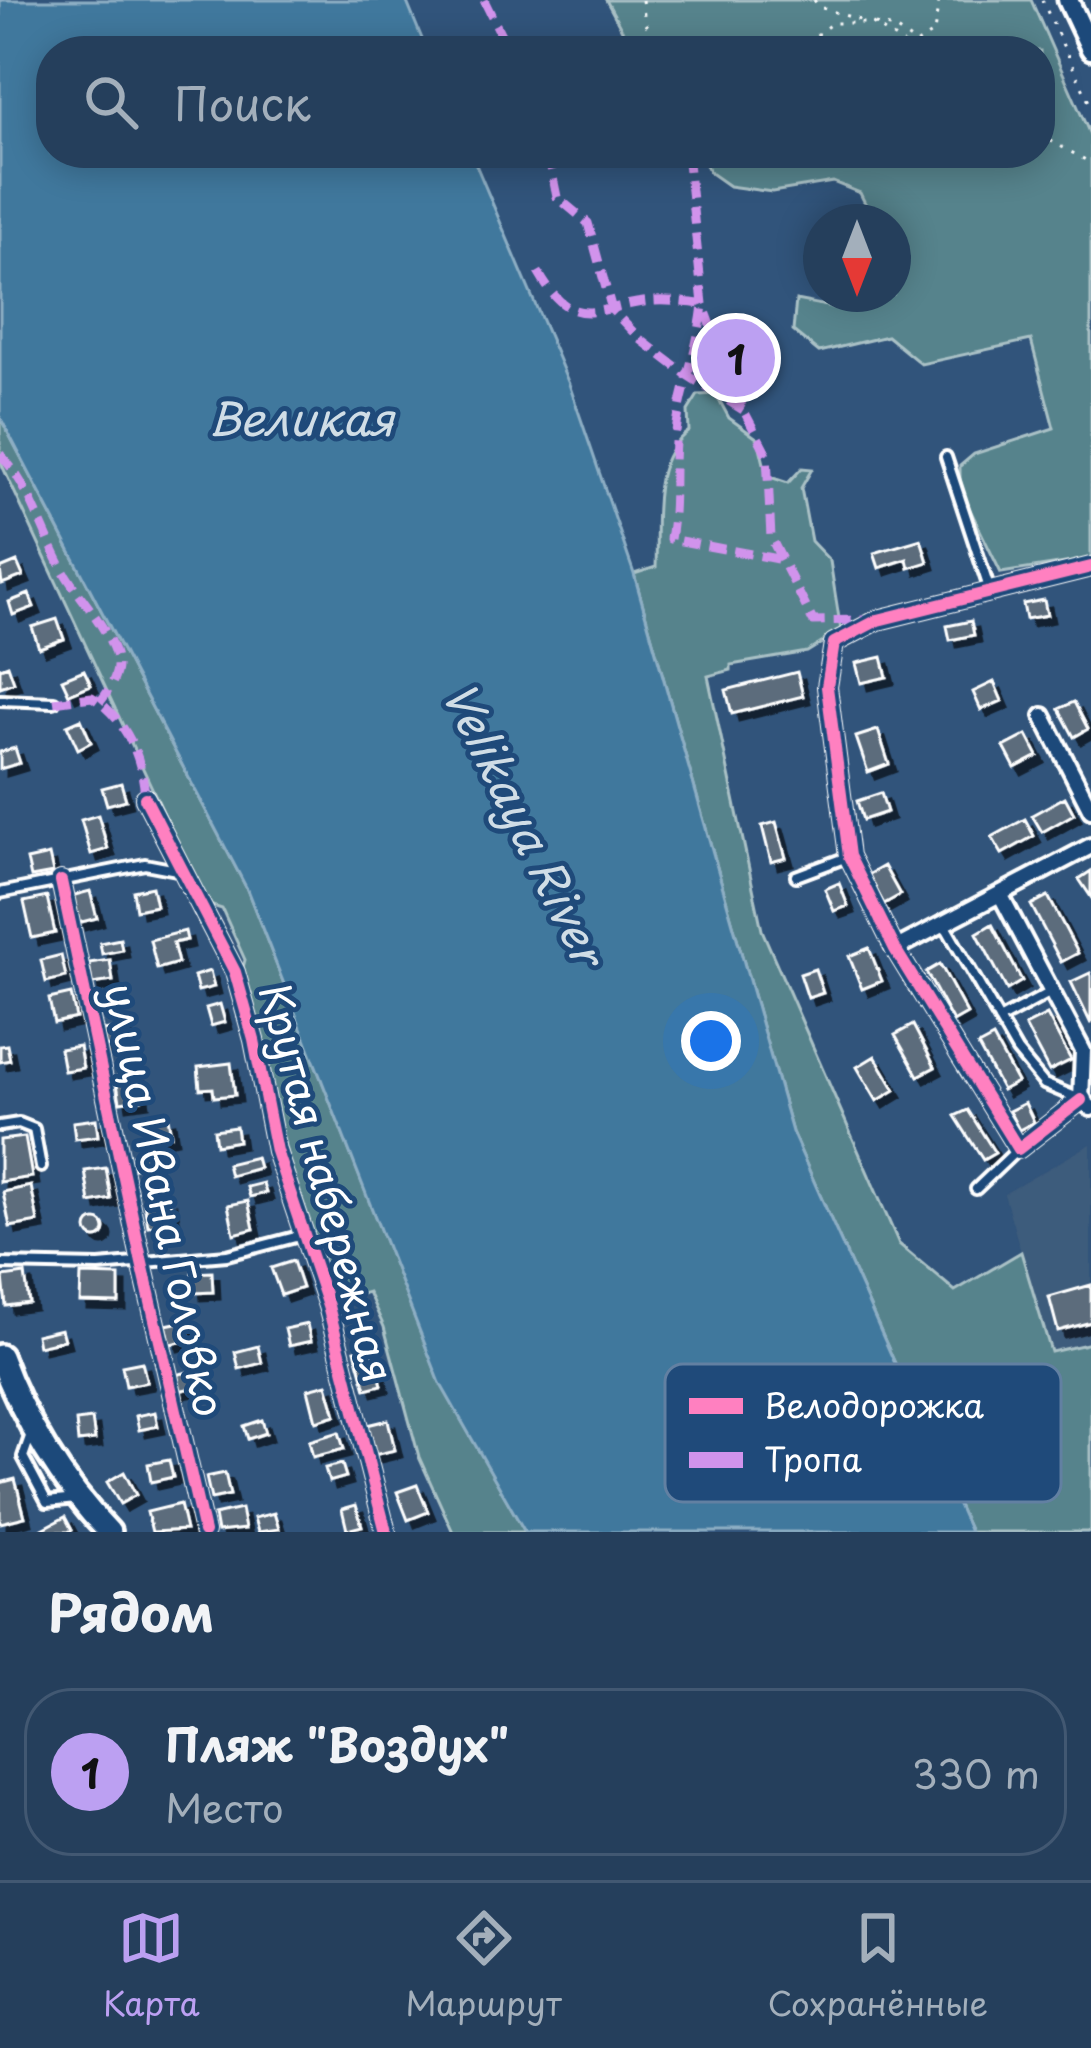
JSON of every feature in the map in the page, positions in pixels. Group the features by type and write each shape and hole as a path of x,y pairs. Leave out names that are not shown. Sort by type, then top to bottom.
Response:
{"main road":[{"path":"0,1356 14,1393 78,1498 109,1532"}],"street":[{"path":"1069,0 1091,49"},
{"path":"1000,894 1082,1051 1086,1104 1018,1149 895,949 849,856 827,687 834,643 878,620 1091,567"},
{"path":"1042,716 1091,810"},
{"name":"Крутая набережная","path":"145,798 235,972 276,1150 328,1306 386,1532"},
{"path":"895,949 1091,846"},
{"name":"улица Ивана Головко","path":"61,881 204,1532"}],"lane":[{"path":"946,457 990,591"},
{"path":"0,700 54,702"},
{"path":"796,876 849,856"},
{"path":"0,893 145,864 184,871"},
{"path":"944,924 1017,1051 1044,1084 1086,1104"},
{"path":"999,1020 1052,992"},
{"path":"0,1126 19,1123 34,1129 41,1167"},
{"path":"976,1189 1018,1149"},
{"path":"0,1264 142,1263 227,1255 303,1235"}],"path":[{"path":"642,0 650,36"},
{"path":"814,0 819,8 894,28 905,36"},
{"path":"928,36 934,32 939,0"},
{"path":"1042,0 1091,106"},
{"path":"815,36 832,23 871,23 891,36"},
{"path":"1055,143 1091,163"}],"shaded area":[{"path":"1091,1144 1091,1343 1051,1353 1004,1194"}],"green space":[{"path":"606,0 1031,0 1047,36 625,36"},
{"path":"1055,55 1091,137 1091,559 1001,573 960,489 960,466 974,454 1054,428 1031,340 921,364 887,336 819,352 793,331 796,300 803,301 803,312 911,312 911,204 865,204 860,193 833,182 772,192 729,186 707,168 1055,168"},
{"path":"716,394 729,418 758,439 767,476 788,483 802,468 812,469 801,488 811,541 830,561 841,631 807,652 731,665 731,670 708,676 762,930 899,1244 955,1291 1021,1252 1051,1352 1091,1343 1091,1532 970,1532 957,1502 1061,1502 1061,1364 895,1364 792,1132 634,574 656,567 661,474 676,443 689,431 688,411 698,395"},
{"path":"0,417 246,887 440,1382 525,1532 453,1532 419,1457 384,1327 368,1292 334,1302 295,1186 241,975 245,960 222,909 206,904 0,461"}],"water":[{"name":"Великая","path":"0,0 406,0 421,36 36,36 36,168 477,168 569,384 634,574 792,1132 895,1364 665,1364 665,1502 957,1502 970,1532 525,1532 440,1383 246,887 0,417"}],"building":[{"path":"921,539 928,562 909,568 907,559 879,568 874,553"},
{"path":"17,562 23,576 2,584 0,569"},
{"path":"29,594 34,607 13,615 9,602"},
{"path":"1044,600 1047,615 1026,619 1023,604"},
{"path":"57,619 64,639 39,648 32,627"},
{"path":"971,621 974,635 950,640 947,626"},
{"path":"882,657 887,677 861,683 856,663"},
{"path":"8,665 14,682 0,687 0,668"},
{"path":"84,670 91,685 69,694 62,679"},
{"path":"797,672 803,696 732,714 726,690"},
{"path":"994,682 1002,701 981,710 973,692"},
{"path":"1074,702 1088,729 1074,737 1059,709"},
{"path":"81,719 91,742 78,749 67,725"},
{"path":"878,730 889,764 868,772 856,737"},
{"path":"1027,735 1038,756 1015,768 1004,747"},
{"path":"15,748 20,763 0,769 0,752"},
{"path":"121,783 126,800 107,805 102,788"},
{"path":"881,793 887,812 863,820 857,801"},
{"path":"1065,797 1074,814 1042,832 1032,815"},
{"path":"98,815 108,849 91,854 81,820"},
{"path":"1025,819 1034,836 1002,854 992,837"},
{"path":"776,822 786,858 771,862 762,826"},
{"path":"49,855 53,873 31,877 27,860"},
{"path":"884,866 900,895 884,904 868,875"},
{"path":"1091,871 1091,897 1079,879"},
{"path":"839,883 848,906 834,911 825,889"},
{"path":"152,887 156,906 136,910 133,891"},
{"path":"90,891 97,918 78,923 71,896"},
{"path":"1048,896 1078,953 1061,962 1031,905"},
{"path":"47,897 55,933 32,938 24,902"},
{"path":"992,924 1022,981 1007,990 977,933"},
{"path":"185,931 187,940 173,943 178,963 157,969 150,940"},
{"path":"120,939 122,950 102,954 100,943"},
{"path":"869,948 882,981 862,989 849,956"},
{"path":"61,955 66,977 46,982 41,960"},
{"path":"110,960 113,981 92,984 89,963"},
{"path":"940,964 967,1014 953,1022 926,972"},
{"path":"815,969 823,993 808,998 800,974"},
{"path":"210,971 214,987 198,991 194,976"},
{"path":"1091,976 1091,1024 1071,982"},
{"path":"71,994 76,1018 54,1023 49,999"},
{"path":"220,1004 225,1022 211,1026 206,1008"},
{"path":"1047,1015 1071,1060 1049,1071 1025,1026"},
{"path":"913,1025 935,1067 918,1076 895,1035"},
{"path":"125,1028 128,1043 104,1047 102,1031"},
{"path":"993,1038 1017,1082 1002,1090 978,1046"},
{"path":"7,1045 10,1060 0,1062 0,1046"},
{"path":"79,1046 83,1068 64,1071 60,1049"},
{"path":"875,1056 895,1090 877,1101 857,1067"},
{"path":"231,1063 235,1095 214,1097 213,1088 200,1089 198,1067"},
{"path":"138,1074 142,1099 120,1102 116,1077"},
{"path":"1025,1103 1034,1122 1019,1130 1009,1111"},
{"path":"968,1110 995,1153 983,1160 955,1116"},
{"path":"168,1117 171,1135 147,1139 143,1121"},
{"path":"96,1119 98,1136 75,1139 73,1122"},
{"path":"236,1127 238,1141 216,1145 214,1130"},
{"path":"25,1137 32,1177 0,1182 0,1140"},
{"path":"149,1152 151,1166 134,1168 133,1155"},
{"path":"256,1157 259,1168 230,1176 227,1164"},
{"path":"106,1168 111,1199 90,1203 85,1171"},
{"path":"263,1183 266,1193 250,1197 247,1187"},
{"path":"31,1186 38,1222 10,1227 3,1192"},
{"path":"169,1198 174,1222 148,1226 144,1203"},
{"path":"248,1201 254,1229 234,1234 228,1205"},
{"path":"96,1220 105,1229 96,1238 87,1229"},
{"path":"293,1261 302,1288 281,1295 271,1268"},
{"path":"212,1272 213,1292 194,1293 192,1273"},
{"path":"25,1274 29,1303 6,1306 3,1277"},
{"path":"81,1275 119,1276 119,1303 80,1302"},
{"path":"1091,1285 1091,1322 1058,1331 1049,1297"},
{"path":"185,1321 190,1340 171,1344 166,1325"},
{"path":"307,1324 311,1341 289,1346 285,1329"},
{"path":"61,1329 64,1340 38,1346 36,1335"},
{"path":"258,1346 262,1363 239,1369 235,1352"},
{"path":"371,1346 382,1385 366,1389 355,1350"},
{"path":"142,1362 147,1382 126,1386 122,1366"},
{"path":"193,1371 197,1387 178,1391 175,1375"},
{"path":"327,1384 336,1415 316,1421 308,1389"},
{"path":"155,1412 158,1426 139,1430 136,1416"},
{"path":"92,1419 95,1440 78,1442 76,1421"},
{"path":"262,1420 266,1433 248,1439 244,1426"},
{"path":"388,1420 395,1450 374,1455 367,1425"},
{"path":"339,1432 344,1449 313,1457 309,1441"},
{"path":"169,1460 173,1477 151,1482 148,1464"},
{"path":"342,1464 346,1477 329,1482 325,1468"},
{"path":"124,1472 136,1495 120,1504 107,1482"},
{"path":"225,1473 230,1495 211,1499 206,1477"},
{"path":"15,1479 25,1517 0,1523 0,1483"},
{"path":"417,1485 428,1512 408,1520 397,1492"},
{"path":"180,1504 186,1530 152,1532 147,1512"},
{"path":"356,1505 362,1526 347,1530 342,1509"},
{"path":"241,1509 245,1529 217,1532 214,1515"},
{"path":"274,1513 279,1529 258,1532 254,1518"},
{"path":"65,1517 72,1530 37,1532"}],"marked path":[{"path":"484,0 502,36"},
{"path":"551,168 557,197 588,223 612,310 687,375 743,410"},
{"path":"689,168 703,304 744,411 767,454 771,538 813,621 866,620"},
{"path":"538,272 551,292 576,311 655,301 703,304 677,425 670,539 783,560"},
{"path":"0,454 114,652 116,674 100,702"},
{"path":"54,702 92,697 114,716 136,754 145,798"}],"cycle path":[{"path":"1081,1100 1018,1149 895,949 849,856 827,687 834,643 878,620 1091,567"},
{"path":"145,798 235,972 276,1151 328,1306 386,1532"},
{"path":"61,881 204,1532"}],"place":[{"name":"Пляж \"Воздух\"","path":"736,358"}],"water label":[{"name":"Velikaya River","path":"523,824"}]}
